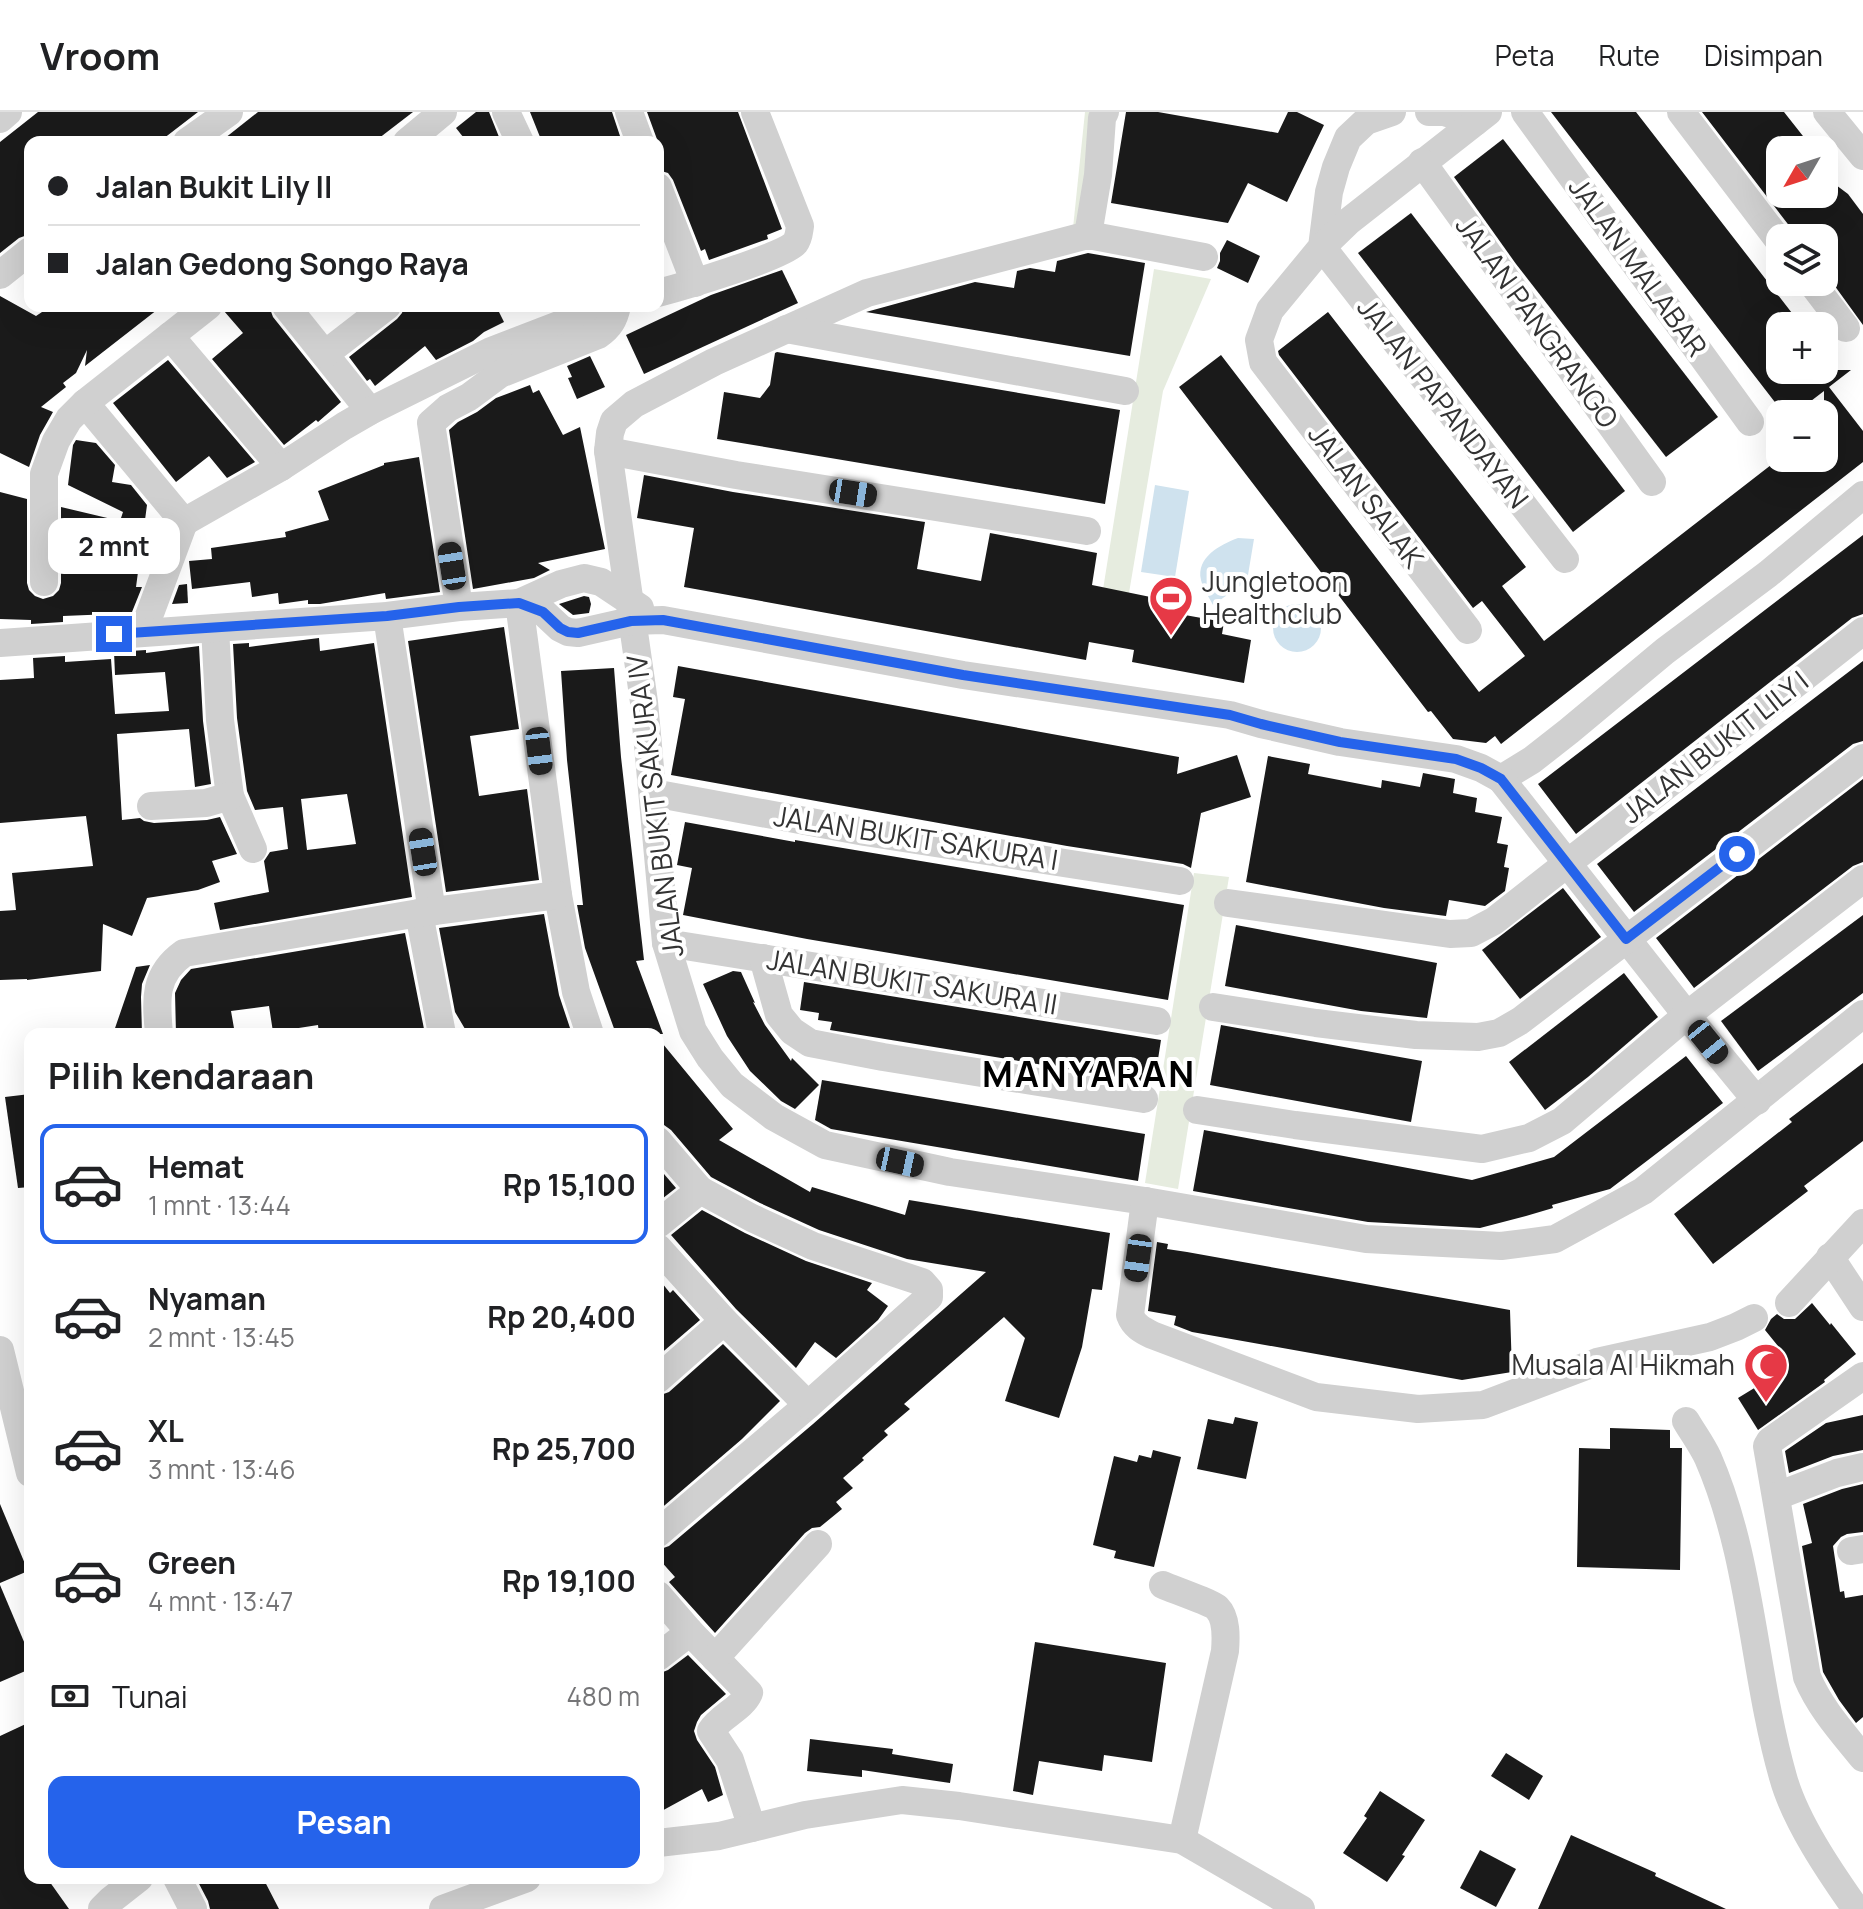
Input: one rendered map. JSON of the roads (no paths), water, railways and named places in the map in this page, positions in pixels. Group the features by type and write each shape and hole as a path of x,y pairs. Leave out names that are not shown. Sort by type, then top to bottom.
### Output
{"street":[{"path":"0,119 8,112"},
{"path":"195,136 229,112"},
{"path":"414,136 443,112"},
{"path":"506,112 517,136"},
{"path":"629,112 638,136"},
{"path":"664,291 788,249 799,236 800,226 755,112"},
{"path":"1088,235 1105,112"},
{"path":"1322,247 1329,192 1348,138 1366,121 1392,112"},
{"path":"1429,112 1481,117"},
{"name":"JALAN MALABAR","path":"1525,112 1750,422"},
{"path":"1681,112 1766,224"},
{"path":"1827,112 1863,156"},
{"path":"1322,247 1349,221 1481,117"},
{"name":"JALAN PANGRANGO","path":"1422,162 1652,482"},
{"path":"664,203 695,283"},
{"path":"1087,531 736,475 608,451 610,433 614,421 634,404 714,362 867,293 1088,235 1204,257"},
{"name":"JALAN SALAK","path":"1322,247 1270,310 1259,340 1263,362 1468,630"},
{"name":"JALAN PAPANDAYAN","path":"1322,247 1565,559"},
{"path":"0,275 24,256"},
{"path":"1822,296 1846,328"},
{"path":"44,582 44,474 56,441 69,419 85,403 200,312"},
{"path":"291,312 370,411"},
{"path":"325,354 379,312"},
{"path":"143,632 184,522 281,467 370,411 491,351 592,312"},
{"path":"459,607 431,423 500,374 605,331 614,320 608,312"},
{"path":"786,329 1125,391"},
{"path":"170,336 281,467"},
{"path":"85,403 184,522"},
{"name":"JALAN BUKIT SAKURA IV","path":"608,451 644,702 666,943 693,1031 732,1085 774,1117 825,1145 950,1172 1366,1239 1501,1246 1555,1239 1643,1191 1863,1014"},
{"path":"1501,779 1569,731 1863,495"},
{"path":"0,643 387,616 519,603 561,584 584,578 601,582 631,612 663,620 963,675 1230,715 1340,742 1456,759 1501,779 1757,1101"},
{"path":"519,603 543,612 560,628 578,633 631,612"},
{"path":"519,603 558,895 576,992 588,1028"},
{"path":"387,616 441,1028"},
{"path":"215,628 220,720 230,796 253,849"},
{"name":"JALAN BUKIT LILY I","path":"1228,903 1450,934 1471,933 1494,921 1863,631"},
{"path":"1213,1007 1416,1035 1478,1037 1499,1033 1520,1021 1863,758"},
{"name":"JALAN BUKIT SAKURA I","path":"653,793 865,832 1180,881"},
{"path":"151,806 206,803 230,796"},
{"path":"1197,1110 1482,1149 1529,1138 1562,1121 1687,1015 1863,879"},
{"path":"158,1028 156,1002 160,980 171,961 184,953 426,912 558,895"},
{"name":"JALAN BUKIT SAKURA II","path":"666,943 1157,1021"},
{"path":"763,958 779,1015 792,1031 810,1043 1144,1099"},
{"path":"664,1148 700,1190 752,1218 813,1246 922,1282 929,1290 929,1297 664,1528"},
{"path":"664,1219 700,1190"},
{"path":"1145,1201 1130,1315 1138,1328 1316,1397 1418,1409 1483,1405 1597,1362 1710,1337 1754,1318"},
{"path":"1789,1303 1863,1223"},
{"path":"664,1255 724,1321 808,1405"},
{"path":"1830,1257 1863,1307"},
{"path":"664,1374 724,1321"},
{"path":"0,1350 24,1448"},
{"path":"1863,1376 1768,1444 1807,1677 1828,1715 1863,1758"},
{"path":"1686,1421 1707,1456 1730,1520 1743,1570 1783,1779 1801,1820 1856,1909"},
{"path":"1777,1496 1837,1473 1863,1467"},
{"path":"715,1658 818,1544"},
{"path":"1163,1585 1217,1607 1224,1620 1226,1637 1182,1840"},
{"path":"664,1602 750,1695 711,1728 735,1770 752,1828"},
{"path":"664,1652 690,1632"},
{"path":"664,1842 719,1836 805,1815 902,1800 1182,1840 1301,1909"},
{"path":"102,1909 131,1884"},
{"path":"180,1884 193,1909"},
{"path":"443,1909 511,1884"}],"water":[{"path":"1155,485 1189,491 1175,577 1141,572"},
{"path":"1238,538 1254,539 1247,581 1213,605 1201,580 1202,565 1217,548"},
{"path":"1297,604 1314,611 1321,628 1314,645 1297,652 1280,645 1273,628 1280,611"}],"place":[{"name":"Jungletoon Healthclub","path":"1171,637"},
{"name":"Musala Al Hikmah","path":"1766,1404"}],"district":[{"name":"MANYARAN","path":"1089,1074"}]}
